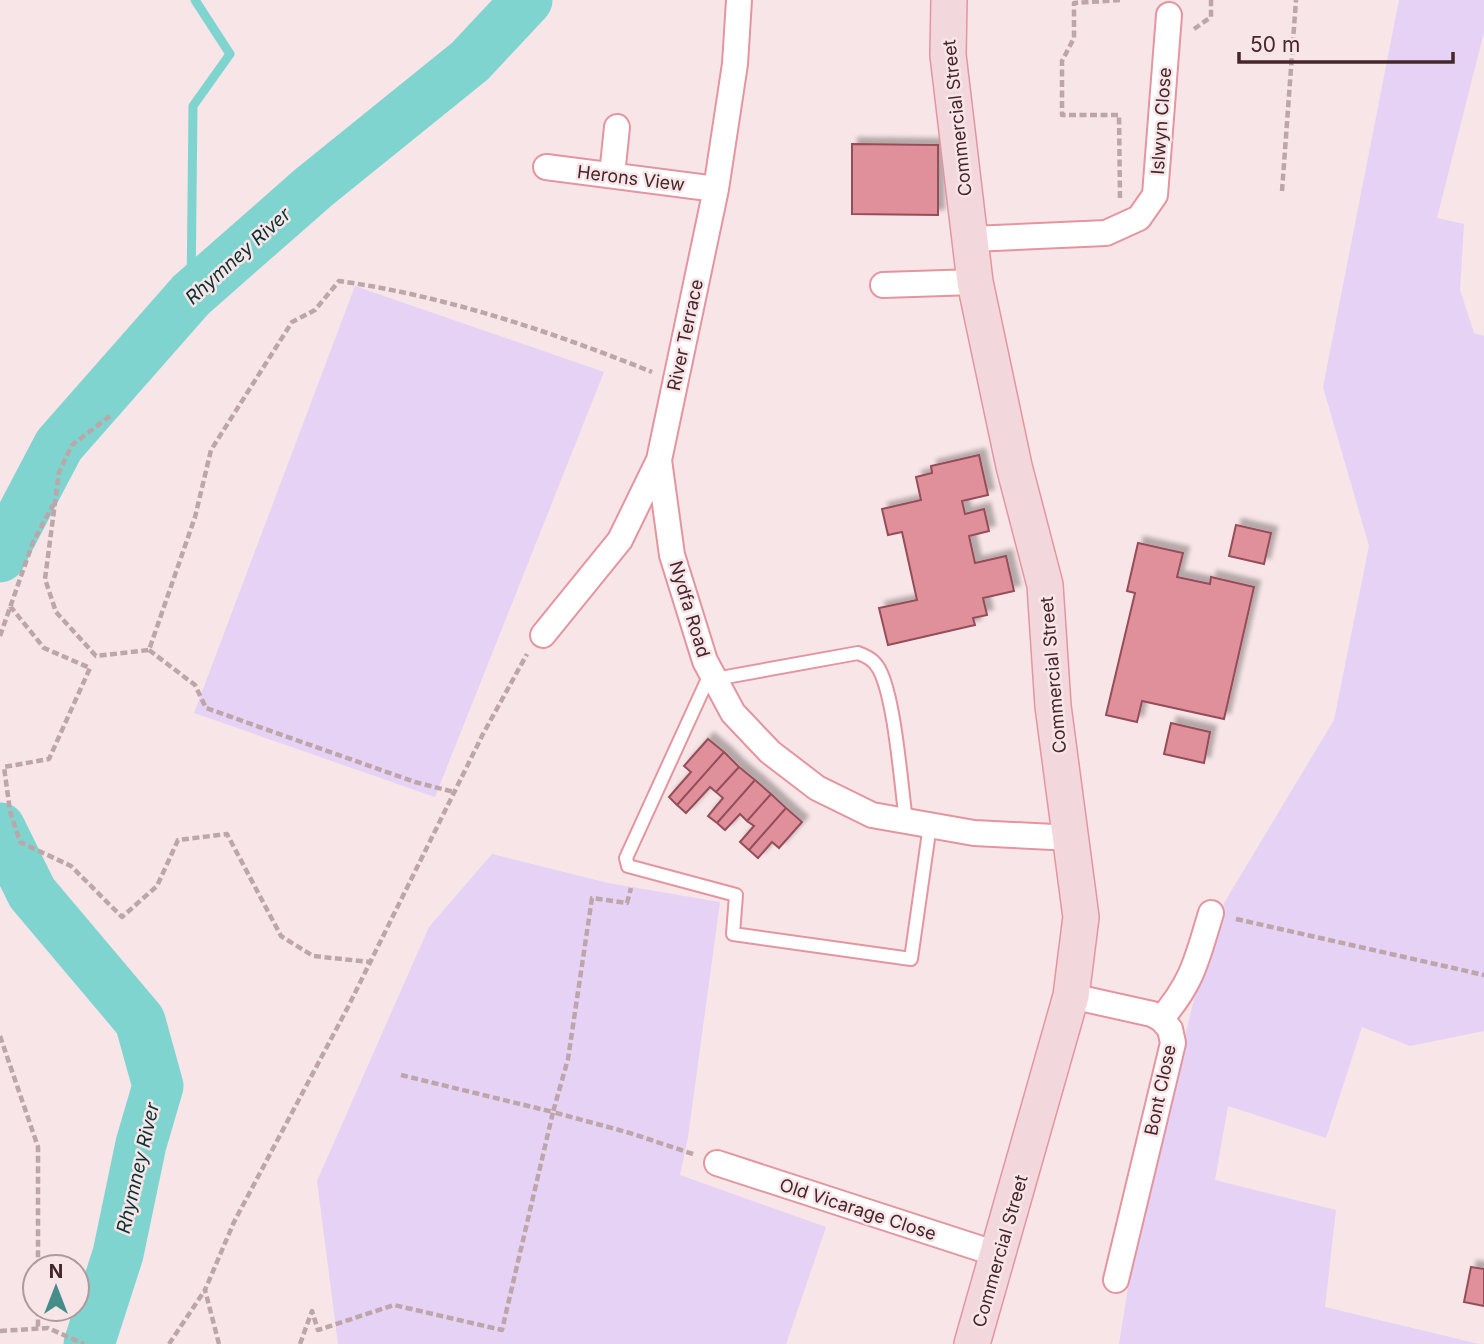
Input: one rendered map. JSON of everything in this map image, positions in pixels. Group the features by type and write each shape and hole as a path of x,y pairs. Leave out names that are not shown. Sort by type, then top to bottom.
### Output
{"main road":[{"name":"Commercial Street","path":"949,0 948,55 975,282 1014,466 1045,585 1053,706 1082,917 1071,996 1000,1255 972,1344"}],"street":[{"name":"River Terrace","path":"543,635 620,540 659,460 716,188 735,64 739,0"},
{"name":"Islwyn Close","path":"971,239 1106,233 1139,218 1155,195 1169,15"},
{"path":"612,175 617,127"},
{"name":"Herons View","path":"546,167 716,188"},
{"path":"883,285 975,282"},
{"name":"Nydfa Road","path":"659,460 672,555 713,676 733,713 770,752 817,788 873,815 974,833 1073,838"},
{"name":"Bont Close","path":"1116,1280 1173,1043 1170,1029 1161,1019 1181,997 1192,977 1211,913"},
{"path":"1071,996 1152,1014 1161,1019"},
{"name":"Old Vicarage Close","path":"717,1163 1000,1255"}],"lane":[{"path":"858,653 871,658 880,671 918,823 911,959 733,934 736,895 628,866 626,858 713,676 858,653"}],"path":[{"path":"1120,226 1119,114 1062,114 1062,61 1074,38 1074,2 1122,0"},
{"path":"1282,191 1296,0"},
{"path":"149,650 195,516 211,450 292,322 315,310 339,281 389,288 514,323 600,351 676,381"},
{"path":"96,656 57,612 45,579 59,472 72,445 110,416"},
{"path":"0,636 33,542 56,501"},
{"path":"10,606 44,648 90,668"},
{"path":"169,1344 205,1290 234,1222 370,962 454,792 530,649 543,635"},
{"path":"96,656 149,650 195,685 206,708 415,782 454,792"},
{"path":"96,656 48,759 4,767 10,811 20,842 71,866 122,917 157,886 178,840 227,835 281,936 313,957 370,962"},
{"path":"300,1344 312,1311 318,1329 394,1305 502,1331 568,1059 592,898 627,903 636,868"},
{"path":"1211,913 1484,975"},
{"path":"0,1036 38,1147 38,1253"},
{"path":"401,1075 631,1133 717,1163"},
{"path":"205,1290 219,1344"},
{"path":"38,1323 38,1329"},
{"path":"0,1331 48,1328 84,1344"}],"shaded area":[{"path":"1399,0 1484,0 1484,32 1437,218 1464,224 1460,290 1474,333 1484,336 1484,1031 1410,1046 1362,1027 1326,1138 1228,1106 1215,1180 1336,1210 1325,1307 1479,1344 1119,1344 1135,1244 1194,999 1224,903 1334,720 1369,546 1323,387"},
{"path":"355,286 604,372 435,797 194,713"},
{"path":"492,854 608,883 720,902 688,1137 680,1175 826,1227 786,1344 338,1344 317,1181 429,927"}],"building":[{"path":"852,144 938,145 938,215 852,214"},
{"path":"979,455 988,495 962,501 965,514 984,509 989,531 969,536 975,563 1006,556 1014,591 983,598 987,615 973,618 975,625 888,645 879,608 917,600 902,532 888,535 882,509 921,500 916,477 932,473 931,466"},
{"path":"1236,525 1271,533 1264,564 1229,556"},
{"path":"1138,543 1183,553 1177,577 1210,584 1211,577 1254,587 1224,719 1142,701 1137,722 1106,715 1135,593 1127,591"},
{"path":"1171,723 1210,732 1204,763 1164,754"},
{"path":"708,739 724,752 677,805 669,797 691,772 684,766"},
{"path":"724,752 739,767 716,792 710,787 686,813 677,805"},
{"path":"739,767 755,780 717,823 708,816 723,798 716,792"},
{"path":"755,780 771,794 747,821 740,814 725,830 717,823"},
{"path":"771,794 786,808 749,850 740,842 754,826 747,821"},
{"path":"786,808 802,822 779,848 772,842 758,858 749,850"},
{"path":"1471,1267 1484,1269 1484,1306 1464,1302"}],"waterway":[{"path":"191,295 193,106 230,54 195,0"},
{"name":"Rhymney River","path":"0,557 59,445 191,295 314,187 470,61 527,0"},
{"name":"Rhymney River","path":"0,828 32,893 140,1021 158,1086 141,1144 118,1254 89,1344"}]}
